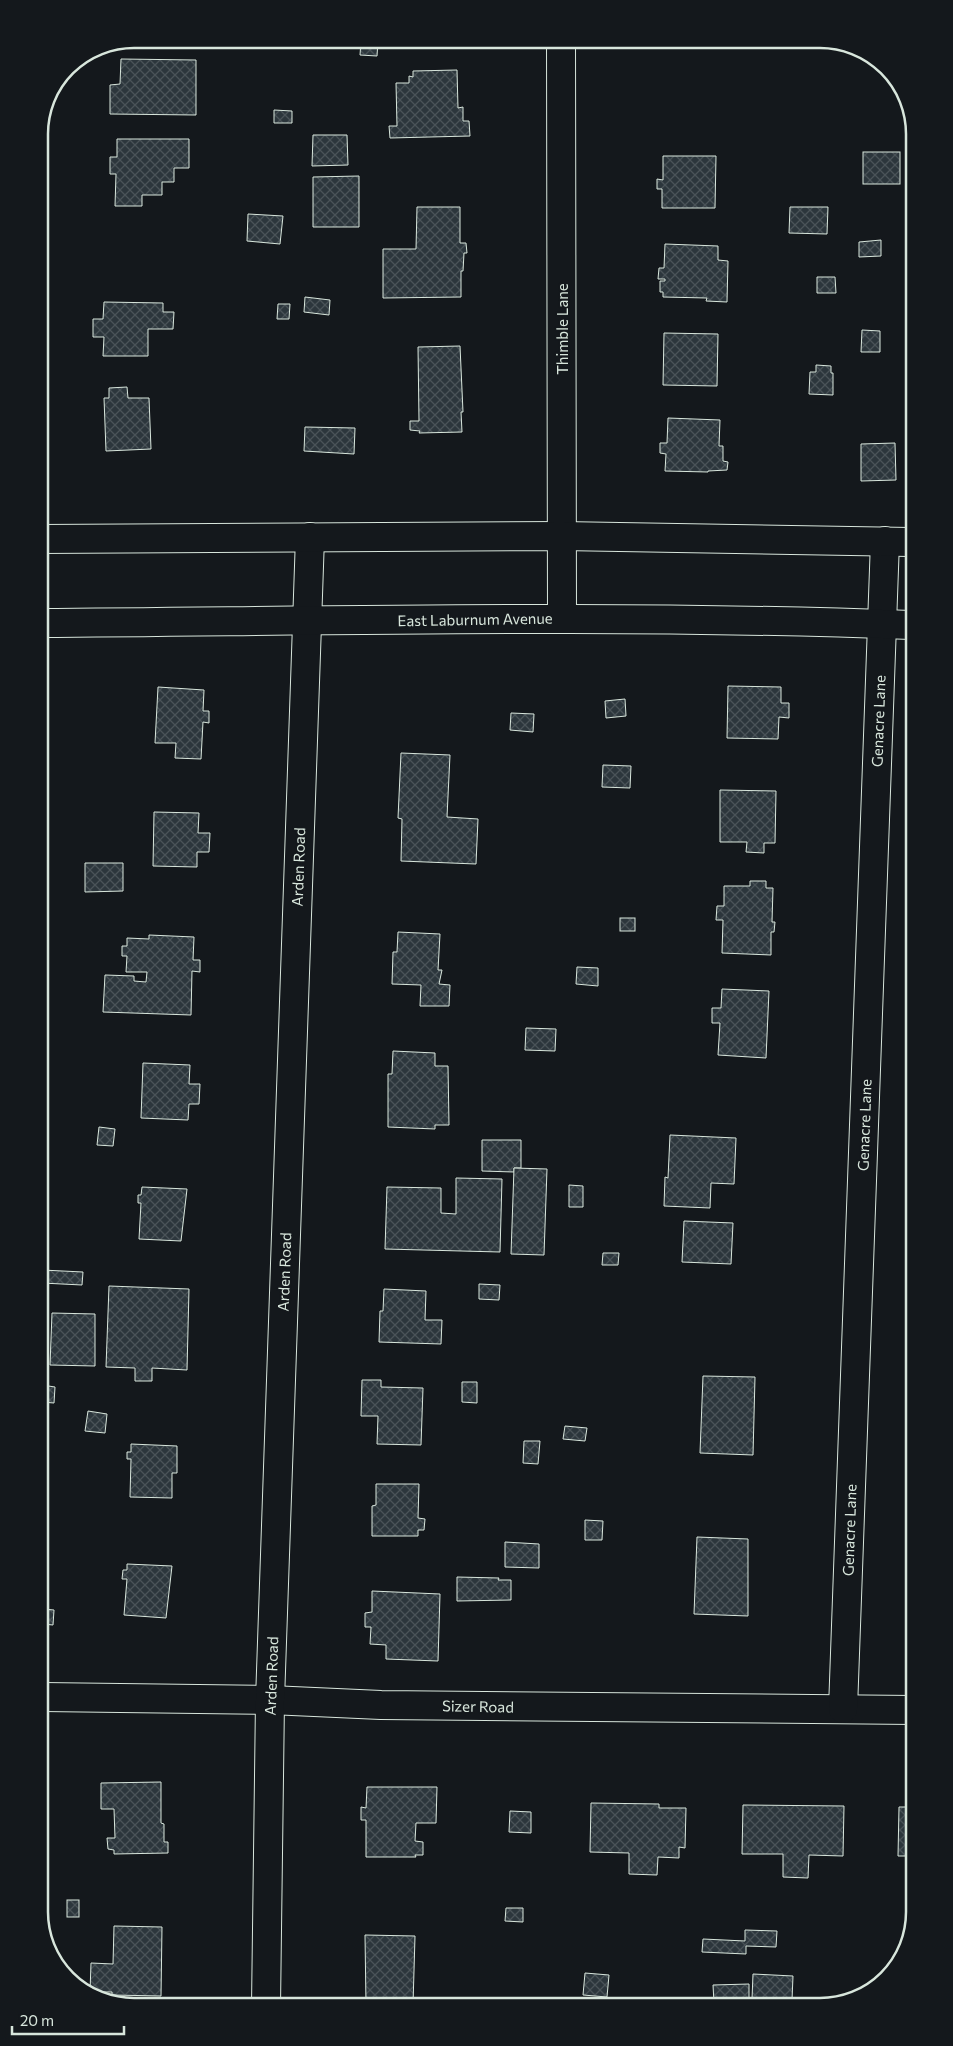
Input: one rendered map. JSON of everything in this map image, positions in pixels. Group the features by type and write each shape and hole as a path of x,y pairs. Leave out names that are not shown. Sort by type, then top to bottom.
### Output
{"street":[{"name":"Thimble Lane","path":"561,48 562,618"},
{"path":"48,539 562,536 898,542"},
{"name":"Arden Road","path":"266,1998 270,1700 310,537"},
{"name":"Genacre Lane","path":"843,1709 882,624 898,542"},
{"name":"East Laburnum Avenue","path":"48,623 562,618 774,620 906,625"},
{"name":"Sizer Road","path":"48,1697 270,1700 381,1705 906,1710"}],"building":[{"path":"360,48 378,48 377,56 360,55"},
{"path":"121,59 196,60 196,115 110,114 110,85 120,84"},
{"path":"457,70 458,108 463,107 463,121 469,121 470,136 390,138 389,126 397,126 396,83 409,83 409,76 413,77 413,71"},
{"path":"274,110 292,111 292,123 274,123"},
{"path":"313,135 347,135 348,165 312,166"},
{"path":"117,139 189,139 189,168 174,168 174,182 162,182 162,195 142,195 142,206 115,206 116,174 110,174 110,157 117,157"},
{"path":"863,152 900,152 900,184 863,184"},
{"path":"663,156 716,156 715,208 662,208 662,189 657,189 657,179 663,180"},
{"path":"359,176 359,227 313,227 313,177"},
{"path":"417,207 460,207 460,243 466,243 467,253 464,253 463,271 461,271 461,297 383,298 383,249 416,249"},
{"path":"790,207 828,207 827,234 789,233"},
{"path":"248,214 283,216 280,244 247,241"},
{"path":"881,240 881,256 859,257 859,242"},
{"path":"665,244 718,246 718,260 728,261 727,302 706,301 707,298 663,297 663,292 660,292 660,281 665,281 665,279 658,279 659,268 664,268"},
{"path":"817,277 835,277 836,293 817,293"},
{"path":"305,297 330,300 329,315 304,312"},
{"path":"104,302 163,303 163,312 174,312 173,329 148,329 148,356 103,356 104,337 93,337 93,319 103,319"},
{"path":"278,304 290,304 289,319 277,319"},
{"path":"862,330 880,331 880,352 861,352"},
{"path":"664,333 718,334 717,386 663,385"},
{"path":"460,346 462,432 419,433 420,431 410,430 410,421 419,421 418,347"},
{"path":"816,365 831,366 831,373 833,373 833,395 809,394 810,372 816,372"},
{"path":"127,387 128,398 149,398 151,449 106,451 104,398 109,398 109,388"},
{"path":"668,418 720,420 719,446 723,446 723,461 728,462 727,470 708,472 665,471 666,454 660,453 660,443 667,443"},
{"path":"305,427 355,428 354,454 304,451"},
{"path":"895,443 896,480 861,481 861,444"},
{"path":"728,686 781,687 781,703 789,703 789,718 779,717 778,739 727,738"},
{"path":"158,687 204,690 203,711 209,711 209,723 203,722 201,759 175,758 176,743 155,743"},
{"path":"625,699 626,716 606,718 605,701"},
{"path":"511,713 534,714 533,732 510,730"},
{"path":"401,753 450,755 447,817 478,819 476,864 401,861 402,819 398,818"},
{"path":"603,765 631,766 630,788 602,787"},
{"path":"720,790 776,791 775,843 764,843 764,853 746,852 747,842 720,842"},
{"path":"154,812 199,813 198,833 210,833 209,852 197,852 197,867 153,866"},
{"path":"85,863 123,863 123,891 85,892"},
{"path":"750,881 766,881 766,888 773,888 772,922 775,922 774,932 771,932 771,955 722,953 723,920 716,920 717,906 724,906 724,886 750,886"},
{"path":"620,918 635,918 635,931 620,931"},
{"path":"398,932 440,934 438,970 442,970 439,984 450,985 449,1006 420,1006 421,985 392,984 393,952 397,952"},
{"path":"149,935 194,937 193,960 200,960 200,972 192,971 191,1015 103,1012 105,975 134,976 134,981 146,982 147,972 126,972 127,956 122,956 122,946 127,946 127,938 149,939"},
{"path":"577,967 598,968 598,986 576,984"},
{"path":"722,989 769,991 766,1058 718,1055 720,1023 712,1023 712,1008 721,1008"},
{"path":"526,1028 556,1029 555,1051 525,1050"},
{"path":"393,1051 435,1053 435,1066 448,1066 449,1125 435,1125 435,1129 388,1127 388,1074 392,1074"},
{"path":"143,1063 190,1065 189,1084 200,1084 199,1104 189,1104 188,1120 141,1118"},
{"path":"99,1127 115,1129 113,1146 97,1145"},
{"path":"670,1135 736,1138 734,1184 711,1183 710,1208 664,1206 665,1177 668,1178"},
{"path":"482,1140 521,1140 521,1168 514,1168 514,1172 482,1171"},
{"path":"514,1168 547,1169 544,1255 511,1254"},
{"path":"456,1178 502,1179 500,1252 385,1249 387,1187 441,1188 441,1213 456,1214"},
{"path":"569,1185 583,1186 583,1207 569,1207"},
{"path":"142,1187 187,1189 181,1241 139,1239 141,1203 138,1203 138,1195 141,1195"},
{"path":"684,1221 733,1223 731,1264 682,1262"},
{"path":"603,1253 619,1253 618,1265 602,1265"},
{"path":"48,1270 83,1272 82,1285 48,1283"},
{"path":"479,1284 500,1285 499,1300 479,1299"},
{"path":"109,1286 189,1289 187,1370 152,1368 152,1381 135,1381 135,1368 106,1367"},
{"path":"384,1289 426,1291 425,1320 442,1320 441,1344 379,1342 380,1311 383,1311"},
{"path":"52,1313 95,1314 95,1366 50,1365"},
{"path":"703,1376 755,1377 753,1455 700,1453"},
{"path":"362,1380 381,1380 381,1387 423,1388 421,1445 377,1444 378,1416 361,1416"},
{"path":"462,1382 477,1382 477,1403 462,1402"},
{"path":"48,1386 55,1387 54,1403 48,1402"},
{"path":"88,1411 107,1414 105,1433 85,1431"},
{"path":"565,1426 587,1428 585,1441 563,1439"},
{"path":"524,1441 540,1441 538,1464 523,1463"},
{"path":"131,1444 177,1446 177,1473 172,1473 172,1498 130,1497 131,1459 127,1459 127,1452 131,1452"},
{"path":"376,1484 419,1484 418,1518 425,1519 424,1530 418,1530 418,1536 372,1536 372,1506 376,1505"},
{"path":"585,1520 603,1521 602,1540 585,1540"},
{"path":"697,1537 748,1539 748,1616 694,1614"},
{"path":"505,1542 539,1544 539,1568 505,1567"},
{"path":"127,1564 172,1566 166,1618 124,1615 127,1579 122,1579 123,1570 127,1570"},
{"path":"457,1577 511,1580 511,1600 457,1601"},
{"path":"372,1591 440,1594 438,1661 386,1659 386,1645 370,1644 371,1627 365,1627 365,1613 372,1612"},
{"path":"48,1609 54,1610 53,1625 48,1624"},
{"path":"161,1782 161,1823 164,1824 164,1842 168,1842 168,1853 114,1854 114,1850 108,1849 107,1838 115,1838 114,1809 101,1809 101,1783"},
{"path":"367,1787 437,1787 436,1823 416,1823 415,1841 423,1842 423,1855 415,1855 416,1857 366,1857 366,1820 361,1820 361,1807 366,1808"},
{"path":"591,1803 659,1804 659,1808 686,1808 685,1848 679,1847 679,1858 658,1857 657,1875 629,1874 629,1853 590,1852"},
{"path":"743,1805 844,1806 843,1856 809,1855 808,1878 783,1877 783,1854 742,1854"},
{"path":"899,1807 906,1807 906,1856 898,1856"},
{"path":"510,1811 531,1812 531,1833 509,1832"},
{"path":"67,1900 79,1900 79,1917 67,1917"},
{"path":"506,1908 523,1908 523,1922 505,1921"},
{"path":"114,1926 162,1927 161,1996 112,1995 112,1992 100,1992 90,1987 91,1963 113,1964"},
{"path":"745,1930 777,1931 776,1947 746,1946 746,1954 702,1952 703,1939 745,1941"},
{"path":"365,1935 415,1936 413,1998 366,1998"},
{"path":"585,1973 609,1975 607,1997 583,1995"},
{"path":"753,1974 793,1976 792,1998 752,1998"},
{"path":"749,1984 749,1998 714,1998 713,1985"}]}
